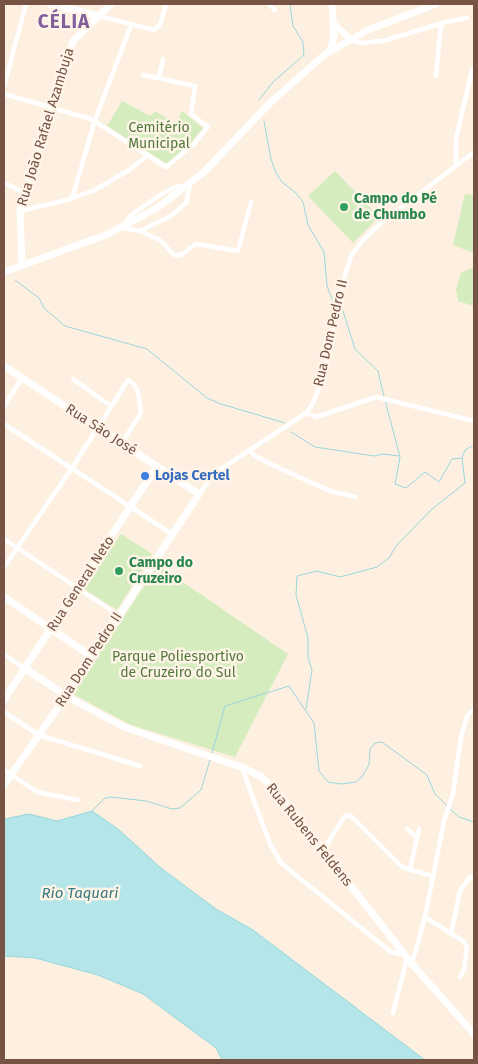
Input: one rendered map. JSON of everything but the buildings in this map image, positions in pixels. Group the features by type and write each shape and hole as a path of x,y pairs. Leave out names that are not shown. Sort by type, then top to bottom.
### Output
{"main road":[{"path":"50,4 99,16"},
{"name":"Rua João Rafael Azambuja","path":"22,265 20,212 54,108 73,42 111,4"},
{"path":"330,50 334,37 332,4"},
{"path":"4,272 123,228 157,208 190,184 292,82 330,50 400,16 436,4"},
{"path":"333,24 351,40"},
{"name":"Rua São José","path":"4,366 199,494"},
{"name":"Rua General Neto","path":"4,700 79,589 157,466"},
{"name":"Rua Dom Pedro II","path":"4,785 66,696 199,494"},
{"path":"4,597 91,656"},
{"name":"Rua Rubens Feldens","path":"26,669 66,696 124,727 242,767 262,777 278,793 406,957 474,1034"}],"street":[{"path":"4,86 26,4"},
{"path":"99,16 154,30 158,28 166,4"},
{"path":"268,4 275,10"},
{"path":"351,40 360,43 382,41 467,18"},
{"path":"436,76 441,24"},
{"path":"72,198 95,120 131,25"},
{"path":"159,78 163,59"},
{"path":"456,166 456,139 472,70"},
{"path":"4,94 95,120 166,167 194,144 208,127 190,114 195,86 143,75"},
{"name":"Rua Dom Pedro II","path":"199,494 215,473 306,414 322,378 342,285 351,256 363,240 381,223 474,152"},
{"path":"20,212 72,198 111,182 148,155"},
{"path":"4,183 26,193"},
{"path":"140,231 180,209 186,203 190,184"},
{"path":"123,228 140,231 160,240 174,255 181,255 196,244 238,251 251,202"},
{"path":"4,406 22,378"},
{"path":"73,379 111,406"},
{"path":"4,567 72,468 128,380 134,384 138,392 142,413 121,444"},
{"path":"306,414 316,417 376,397 474,421"},
{"path":"4,424 172,534"},
{"path":"249,450 255,456 330,491 355,497"},
{"path":"4,539 118,615"},
{"path":"4,654 26,669"},
{"path":"412,964 425,917 432,876 449,807 454,794 460,737 467,716 474,709"},
{"path":"4,712 39,735 140,766"},
{"path":"242,767 270,844 281,863 391,952 406,957 393,1013"},
{"path":"4,770 37,792 78,800"},
{"path":"323,851 344,817 350,815 402,867 432,876"},
{"path":"407,829 417,837"},
{"path":"410,870 419,829"},
{"path":"451,934 460,891 470,878 474,878"},
{"path":"425,917 466,946 464,970 460,977"}],"green space":[{"name":"Cemitério Municipal","path":"122,101 150,116 155,111 176,124 182,111 203,128 190,144 167,164 107,126"},
{"name":"Campo do Pé de Chumbo","path":"335,171 379,217 353,243 308,196"},
{"path":"465,194 474,195 474,253 453,245"},
{"path":"474,267 474,306 458,301 456,289 461,273"},
{"name":"Campo do Cruzeiro","path":"121,534 152,554 117,610 84,589"},
{"name":"Parque Poliesportivo de Cruzeiro do Sul","path":"158,565 288,654 235,757 131,725 73,694"}],"water":[{"name":"Rio Taquari","path":"92,811 118,829 161,868 216,909 253,930 425,1060 222,1060 216,1048 143,994 98,975 35,958 4,956 4,819 29,814 57,821"}],"waterway":[{"path":"259,100 273,82 304,55 303,42 293,26 290,4"},
{"path":"264,121 271,159 276,173 282,182 296,193 303,202 308,225 324,252 327,286 333,302"},
{"path":"15,280 39,298 44,308 65,326 147,349 207,398 285,423"},
{"path":"342,308 355,349 378,371 384,396"},
{"path":"306,709 312,670 308,657 308,638 296,595 297,576 317,571 340,577 377,567 389,558 396,546 431,510 465,483 462,458 452,459 439,482 425,472 406,488 395,484 400,457 385,400"},
{"path":"291,432 315,447 374,456 383,454 399,456"},
{"path":"462,458 465,450 474,445"},
{"path":"212,753 225,706 289,686 314,723 319,771 328,782 341,784 356,782 361,778 369,765 370,749 375,743 382,742 427,775 435,794 447,806"},
{"path":"91,812 105,798 111,797 146,801 172,809 180,808 201,790 210,760"},
{"path":"450,809 459,817 474,822"}],"place":[{"name":"Campo do Pé de Chumbo","path":"344,207"},
{"name":"Lojas Certel","path":"145,476"},
{"name":"Campo do Cruzeiro","path":"119,571"}],"district":[{"name":"CÉLIA","path":"64,23"}]}
